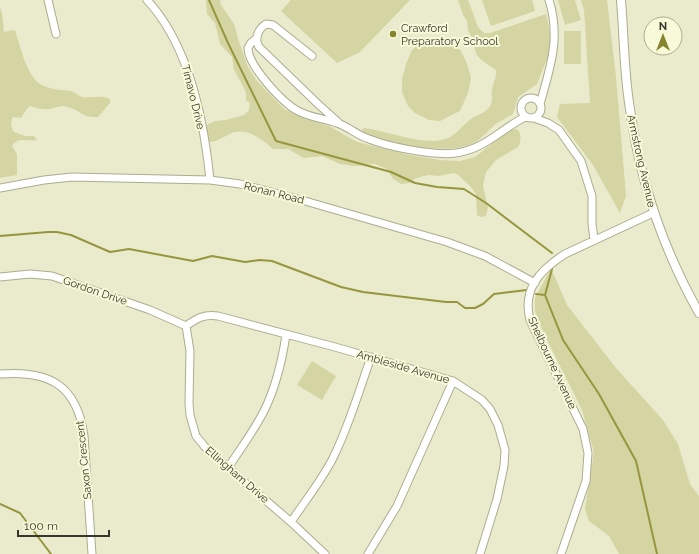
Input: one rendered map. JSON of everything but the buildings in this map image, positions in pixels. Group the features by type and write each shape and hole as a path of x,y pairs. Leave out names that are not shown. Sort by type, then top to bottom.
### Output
{"street":[{"path":"48,0 56,34"},
{"name":"Timavo Drive","path":"147,0 171,32 184,62 193,88 199,115 210,180"},
{"path":"534,118 538,115 552,63 555,40 553,13 549,0"},
{"name":"Armstrong Avenue","path":"621,0 630,113 642,173 653,213 681,280 699,313"},
{"path":"312,56 285,33 269,24 263,26 257,38 248,48 248,52 259,74 288,104 303,113 342,125 369,139 399,147 444,154 471,150 501,133 523,114"},
{"path":"257,38 259,47 319,106 342,125"},
{"path":"523,114 522,103 526,100 532,99 545,87"},
{"path":"532,99 536,100 548,123"},
{"path":"523,114 529,118 534,118 548,123 559,130 581,161 592,196 592,228 594,240"},
{"name":"Ronan Road","path":"0,188 44,180 72,177 210,180 240,184 277,193 446,242 485,256 535,283"},
{"name":"Shelbourne Avenue","path":"561,554 586,481 588,453 583,429 530,320 527,310 528,297 543,270 555,260 653,213"},
{"name":"Gordon Drive","path":"0,277 30,274 52,276 138,306 186,326"},
{"name":"Ambleside Avenue","path":"186,326 197,318 211,315 371,357 454,382 482,400 490,409 498,425 505,450 504,466 497,500 480,554"},
{"name":"Ellingham Drive","path":"186,326 190,351 189,403 193,429 199,441 325,554"},
{"path":"228,468 269,400 281,364 286,335"},
{"path":"291,522 337,450 371,357"},
{"name":"Saxon Crescent","path":"0,374 29,373 47,379 62,388 74,403 81,419 84,436 92,554"},
{"path":"368,554 397,506 454,382"}],"green space":[{"path":"206,0 220,0 221,5 234,24 248,67 257,81 284,109 305,119 329,126 357,142 409,155 440,160 460,161 475,157 510,130 517,129 520,133 520,142 518,147 496,160 486,172 483,186 488,208 486,216 481,217 477,215 476,194 470,186 454,173 438,176 429,175 414,179 410,183 401,184 393,179 387,169 375,164 355,166 340,164 322,156 304,158 288,149 273,149 264,141 247,133 236,132 209,142 206,134 207,125 215,121 226,120 244,115 249,110 250,103 246,100 246,93 234,70 232,57 220,44 215,23 207,14"},
{"path":"291,0 410,0 360,52 337,63 281,11"},
{"path":"458,0 468,0 478,27 484,33 490,33 546,14 551,36 550,51 537,84 518,97 513,114 497,123 474,143 462,147 434,149 403,145 363,132 362,130 364,128 420,140 442,140 453,135 471,119 488,109 492,99 496,70 480,59 475,52 475,42 468,31 467,20 464,17"},
{"path":"482,0 532,0 535,11 491,26"},
{"path":"558,0 575,0 581,20 565,25"},
{"path":"581,0 607,0 616,77 626,196 620,213 593,165 557,117 560,104 590,103 584,10"},
{"path":"0,8 4,32 15,30 25,61 33,77 38,82 44,86 58,90 71,91 82,97 107,98 110,99 110,103 98,117 85,115 65,106 59,106 52,109 40,109 30,106 21,118 13,117 11,126 14,132 25,136 34,136 37,140 20,140 14,143 12,146 17,154 17,175 0,178"},
{"path":"564,31 581,31 581,64 564,64"},
{"path":"436,37 448,40 461,51 471,78 468,93 460,111 440,121 429,120 415,113 408,106 402,92 402,79 412,50 423,40"},
{"path":"551,268 567,305 616,368 663,420 678,444 690,484 699,496 699,554 619,554 609,536 589,521 585,509 594,452 582,410 545,336 535,311 535,298"},
{"path":"312,361 336,376 322,400 297,385"}],"waterway":[{"path":"209,0 228,43 276,141 391,172 415,183 437,187 464,189 486,203 552,253"},
{"path":"0,236 57,232 71,235 110,252 129,249 193,261 212,256 245,262 260,260 272,261 341,287 363,292 457,302 465,308 475,308 483,304 494,294 527,290"},
{"path":"552,269 545,295 563,340 599,394 636,461 657,554"},
{"path":"536,294 545,295"},
{"path":"0,504 20,513 51,554"}],"place":[{"name":"Crawford Preparatory School","path":"393,34"}]}
